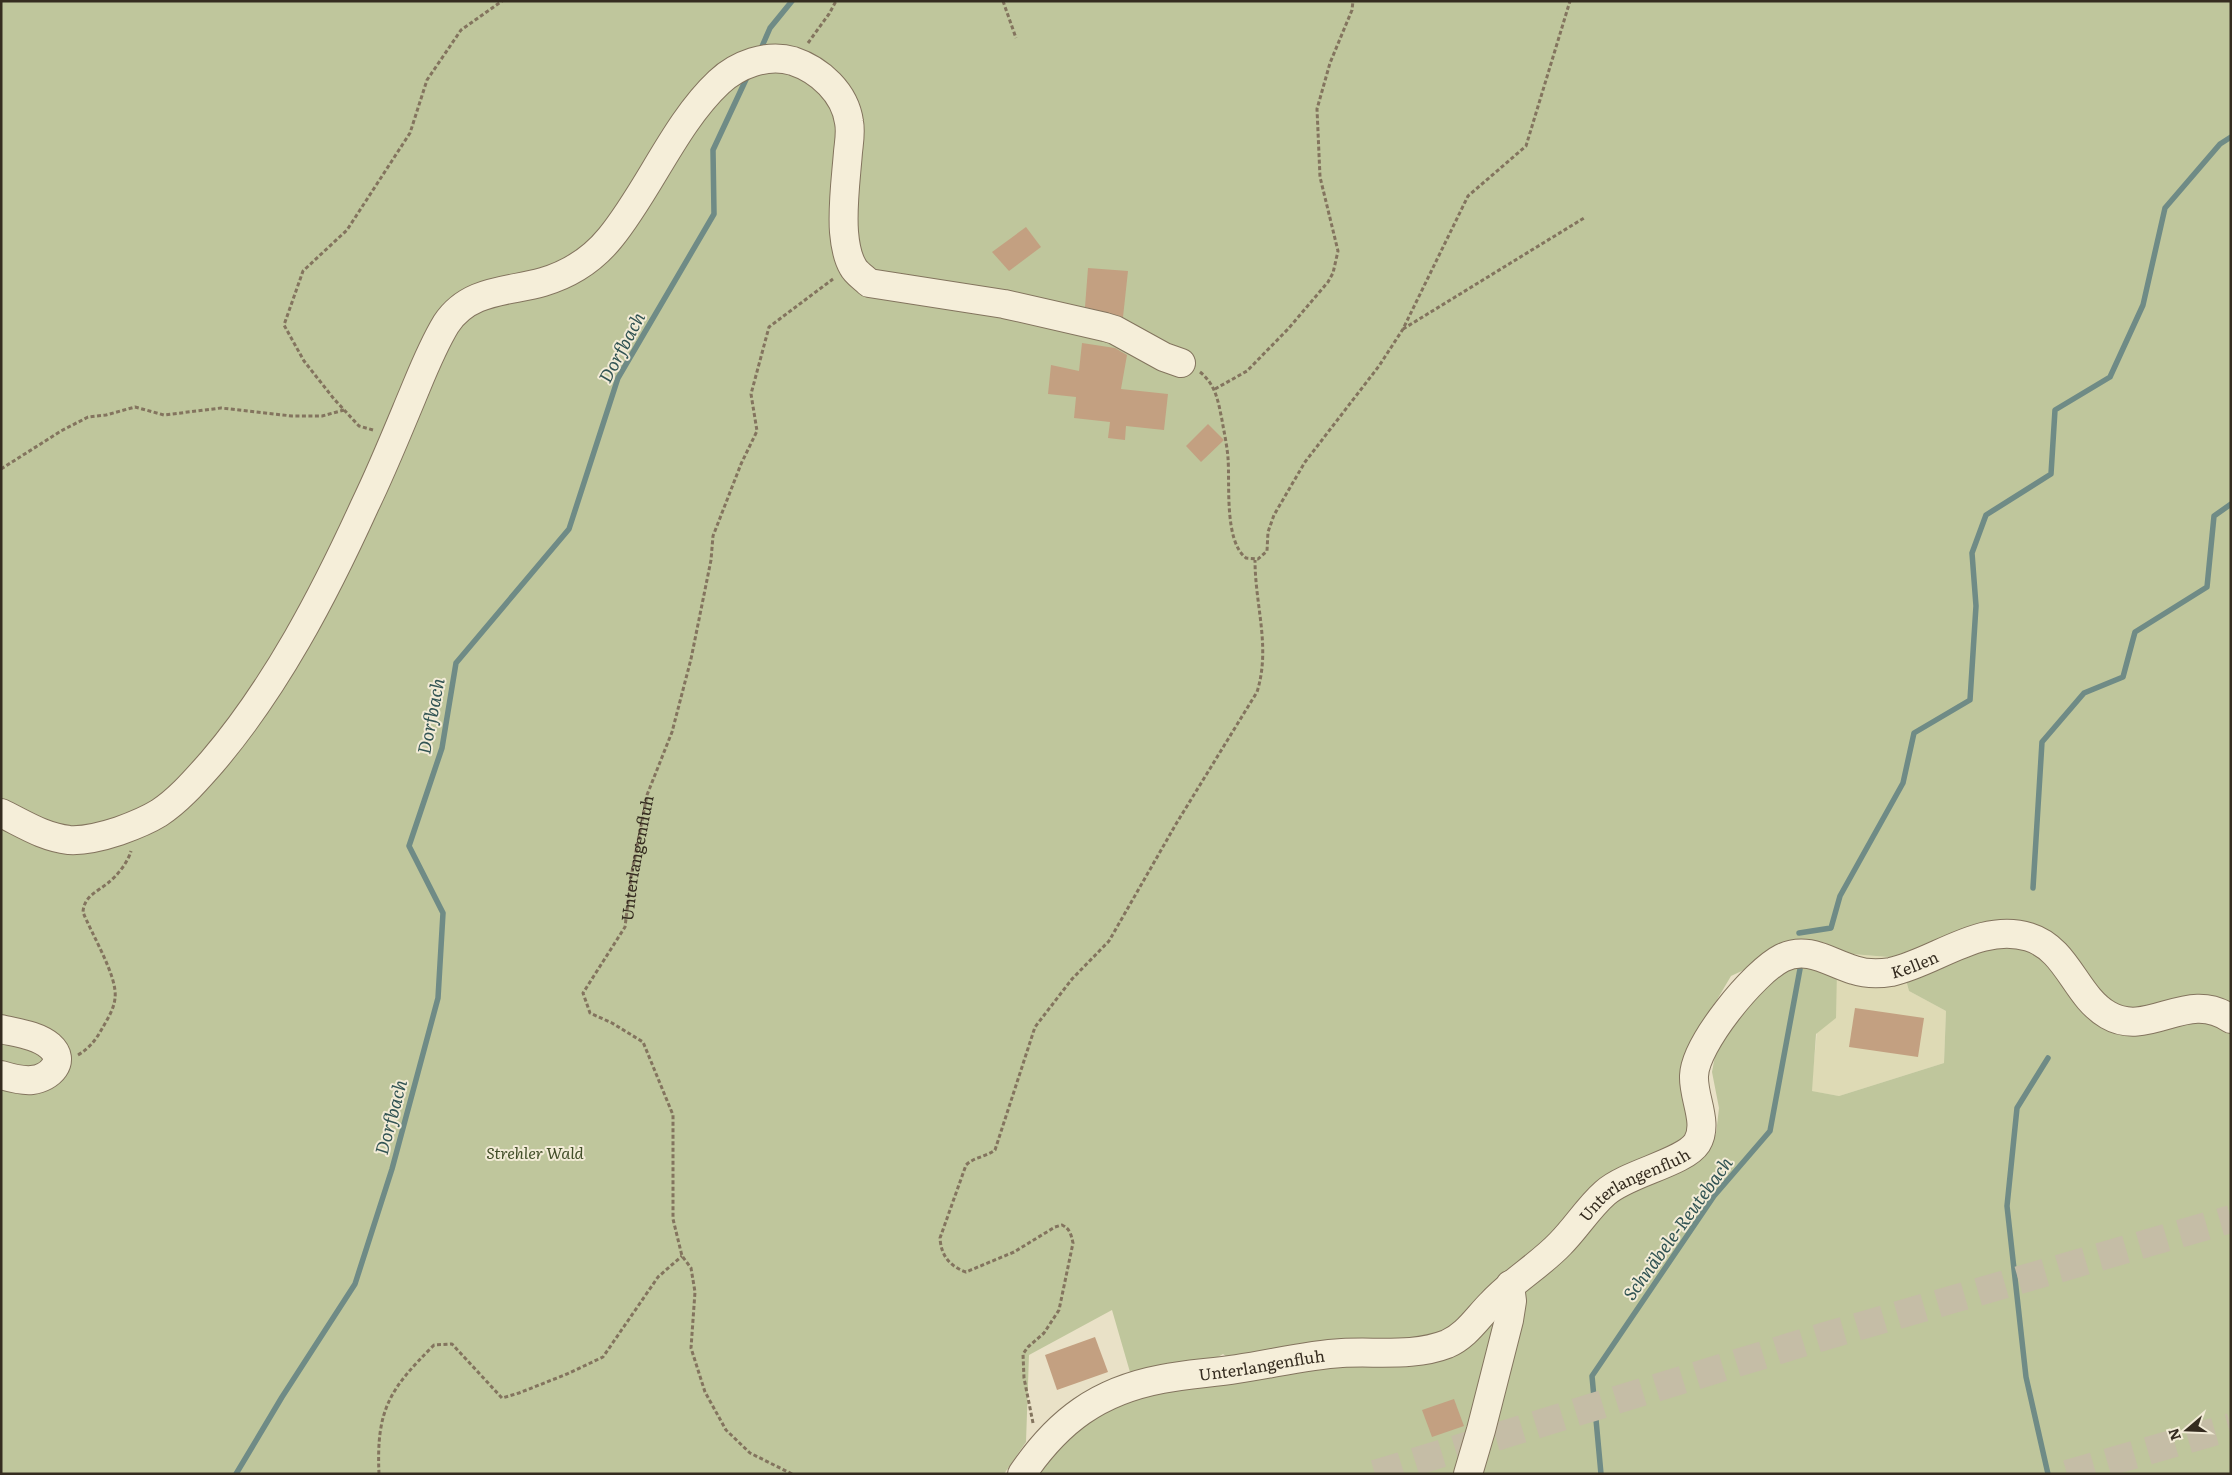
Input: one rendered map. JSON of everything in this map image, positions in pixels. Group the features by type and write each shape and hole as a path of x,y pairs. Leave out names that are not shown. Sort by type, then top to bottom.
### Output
{"street":[{"path":"1,813 40,834 71,840 103,836 139,824 161,812 192,785 228,743 263,696 323,590 364,507 431,354 448,322 460,308 482,295 561,276 589,259 607,242 621,224 690,116 704,99 719,82 756,61 780,58 794,61 826,80 838,92 846,108 850,124 843,219 846,248 853,268 868,283 1004,304 1110,328 1149,350 1181,363"},
{"name":"Kellen","path":"1695,1147 1701,1132 1701,1122 1693,1079 1700,1052 1711,1034 1740,996 1766,969 1780,958 1792,954 1818,955 1855,970 1871,974 1890,972 1980,939 1996,935 2013,934 2029,937 2043,943 2057,954 2095,1004 2106,1014 2118,1020 2133,1022 2148,1020 2193,1008 2220,1011 2231,1019"},
{"path":"1,1030 42,1041 55,1052 58,1059 56,1066 50,1073 32,1080 20,1080 1,1074"},
{"name":"Unterlangenfluh","path":"1022,1474 1038,1450 1067,1420 1084,1408 1116,1392 1162,1379 1236,1370 1323,1355 1404,1352 1448,1343 1470,1328 1510,1285 1561,1243 1596,1202 1617,1184 1681,1156 1695,1147"},
{"path":"1468,1474 1509,1320 1512,1301 1510,1285"}],"path":[{"path":"395,437 359,426 304,361 284,325 303,271 347,230 381,179 410,133 428,80 461,30 502,1"},
{"path":"794,61 830,14 836,1"},
{"path":"1003,1 1016,38"},
{"path":"1215,389 1247,371 1288,329 1328,282 1333,272 1338,251 1320,177 1317,109 1330,63 1352,10 1353,1"},
{"path":"1181,363 1200,372 1215,389 1228,455 1233,536 1242,556 1255,560 1264,555 1268,532 1274,515 1305,462 1403,330 1468,196 1526,146 1570,1"},
{"path":"1403,330 1584,218"},
{"name":"Unterlangenfluh","path":"792,1474 750,1453 726,1430 705,1392 691,1348 695,1292 691,1268 682,1256 673,1219 673,1115 643,1042 612,1023 590,1013 583,993 625,927 631,877 647,795 672,732 691,659 711,560 713,536 741,464 757,431 751,394 769,327 837,276 853,268"},
{"path":"1,469 61,430 88,416 106,415 135,407 164,415 221,408 292,416 322,416 344,410"},
{"path":"1038,1450 1024,1378 1023,1354 1044,1333 1059,1310 1073,1243 1071,1234 1062,1225 1055,1227 1014,1252 966,1272 956,1269 947,1260 941,1250 940,1238 966,1165 971,1160 995,1150 1035,1026 1072,979 1109,941 1176,824 1257,692 1264,641 1258,612 1255,560"},
{"path":"58,1059 70,1059 86,1050 98,1037 112,1010 115,997 114,983 86,918 84,903 89,896 110,882 129,858 139,824"},
{"path":"379,1474 378,1447 386,1404 404,1374 434,1345 452,1344 502,1398 519,1393 603,1357 658,1277 682,1256"}],"shaded area":[{"path":"1826,943 1840,953 1900,958 1909,991 1946,1011 1944,1063 1839,1096 1811,1091"}],"green space":[{"name":"Strehler Wald","path":"1,1 2231,1 2231,1474 1032,1474 1065,1435 1099,1415 1145,1395 1192,1383 1333,1360 1413,1359 1455,1351 1490,1313 1497,1313 1493,1354 1478,1420 1489,1442 1525,1280 1598,1220 1599,1203 1706,1147 1716,1134 1719,1108 1712,1072 1724,1007 1742,987 1768,970 1787,962 1812,959 1837,969 1836,1018 1816,1034 1812,1091 1839,1096 1944,1063 1946,1011 1909,991 1900,958 1840,953 1826,943 1813,941 1782,952 1731,976 1705,1020 1704,1107 1697,1129 1586,1202 1562,1237 1493,1286 1465,1320 1442,1337 1233,1361 1223,1354 1199,1368 1132,1379 1112,1310 1029,1355 1026,1442 1004,1474 1,1474"}],"building":[{"path":"1026,227 1041,247 1009,271 992,252"},
{"path":"1088,268 1128,271 1123,317 1085,307"},
{"path":"1082,343 1115,348 1127,355 1121,389 1168,394 1164,430 1126,426 1125,440 1108,438 1110,422 1074,418 1076,397 1048,394 1051,365 1079,371"},
{"path":"1208,424 1224,440 1201,462 1186,446"},
{"path":"1855,1008 1924,1018 1918,1057 1849,1047"},
{"path":"1095,1337 1108,1372 1057,1390 1045,1355"},
{"path":"1454,1399 1464,1426 1432,1437 1422,1410"}],"waterway":[{"name":"Dorfbach","path":"760,51 770,28 792,1"},
{"name":"Dorfbach","path":"236,1474 282,1397 355,1284 392,1169 438,998 443,913 409,846 442,748 456,663 569,529 618,378 714,214 713,150 749,73"},
{"name":"Schnäbele-Reutebach","path":"1799,933 1831,928 1840,896 1903,783 1914,733 1970,700 1976,606 1972,553 1986,515 2051,474 2055,410 2110,377 2143,305 2165,208 2220,144 2231,137"},
{"path":"2033,888 2042,742 2084,693 2123,677 2135,632 2207,587 2214,516 2231,504"},
{"name":"Schnäbele-Reutebach","path":"1601,1474 1592,1376 1714,1196 1770,1131 1800,969"},
{"path":"2048,1058 2017,1108 2007,1206 2026,1377 2048,1474"}],"tunnel":[{"path":"1375,1474 1822,1337 2231,1219"},
{"path":"2067,1474 2231,1427"}]}
